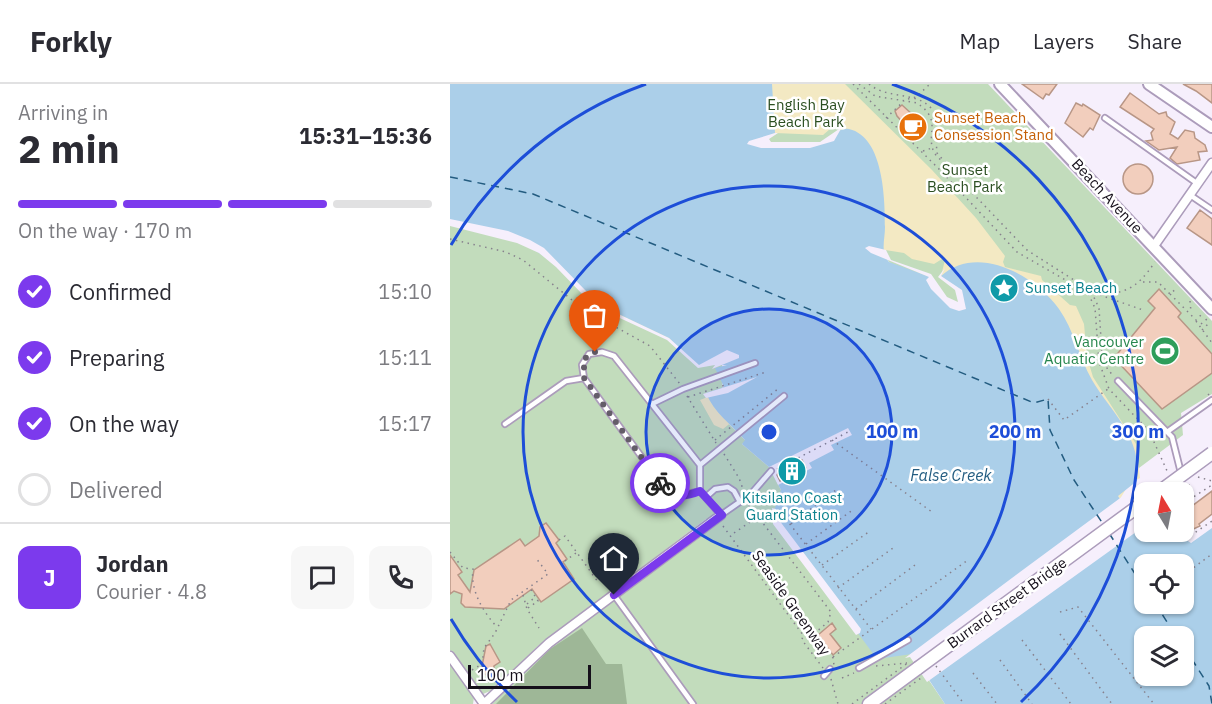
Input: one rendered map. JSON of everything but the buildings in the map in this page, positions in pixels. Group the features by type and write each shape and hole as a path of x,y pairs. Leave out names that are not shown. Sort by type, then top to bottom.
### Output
{"main road":[{"path":"1171,482 1212,453"},
{"name":"Burrard Street Bridge","path":"869,704 1134,509"}],"street":[{"name":"Beach Avenue","path":"1000,84 1154,246 1207,314"},
{"path":"1149,84 1212,127"},
{"path":"1154,246 1212,163"},
{"path":"450,656 484,704 534,656 720,517"}],"lane":[{"path":"1106,118 1198,184"},
{"path":"1190,195 1212,210"},
{"path":"700,491 680,496 665,489 584,378 584,359 595,352 608,353 652,404 700,465 700,491 720,517 745,498 771,471"},
{"path":"652,404 683,389 755,363"},
{"path":"505,424 566,381 584,378"},
{"path":"1118,381 1174,442 1181,474 1170,482"},
{"path":"700,465 784,396"},
{"path":"1167,432 1212,400"},
{"path":"706,497 715,489 728,487 734,491 740,502"},
{"path":"614,595 693,704"},
{"path":"859,668 909,640"}],"path":[{"path":"853,84 940,170 1017,252 1088,293 1143,310"},
{"path":"859,84 875,96 906,100 923,106 933,120 932,148 946,164 1027,250 1083,284 1095,294 1099,308 1102,354 1107,368 1118,381"},
{"path":"869,84 887,94 916,97 927,103 937,119 936,148 946,164"},
{"path":"885,118 906,100 916,97 930,84"},
{"path":"922,153 932,148 942,147"},
{"path":"940,170 951,160"},
{"path":"955,187 966,176"},
{"path":"975,206 981,201"},
{"path":"990,222 996,217"},
{"path":"1008,242 1014,237"},
{"path":"450,239 506,252 523,260 584,309 650,346 677,380"},
{"path":"1142,282 1156,261"},
{"path":"1095,294 1123,291 1142,282 1158,282 1191,313 1212,343"},
{"path":"1170,294 1177,288"},
{"path":"1190,301 1191,313"},
{"path":"1196,320 1207,314"},
{"path":"1199,325 1207,314"},
{"path":"1202,330 1210,322"},
{"path":"766,372 688,397 715,440 780,388"},
{"path":"1048,399 1064,420 1109,389"},
{"path":"771,471 848,432"},
{"path":"832,440 932,512"},
{"path":"726,457 739,478 745,498 757,517 831,612 828,622 815,633 833,658"},
{"path":"1196,476 1212,481"},
{"path":"1194,497 1212,485"},
{"path":"790,524 836,490"},
{"path":"806,544 854,509"},
{"name":"Seaside Greenway","path":"720,517 803,634 802,640 828,672 838,704"},
{"path":"735,533 757,517"},
{"path":"786,519 871,630"},
{"path":"1194,533 1212,521"},
{"path":"822,565 870,531"},
{"path":"559,540 565,536 598,582"},
{"path":"838,588 893,548"},
{"path":"450,552 464,568 473,569 471,579 476,596 489,619 498,627"},
{"path":"565,561 576,553"},
{"path":"1194,567 1212,554"},
{"path":"464,675 482,664 484,648 498,627 511,600 548,574 536,558"},
{"path":"828,672 833,658 968,560"},
{"path":"855,610 915,565"},
{"path":"527,609 538,601 529,588"},
{"path":"523,596 527,609 538,628"},
{"path":"526,605 533,599"},
{"path":"1060,612 1078,607 1154,704"},
{"path":"1060,634 1112,704"},
{"path":"1022,640 1071,704"},
{"path":"931,660 964,704"},
{"path":"1000,660 1032,704"},
{"path":"899,663 910,662"},
{"path":"974,674 997,704"}],"green space":[{"name":"Sunset Beach Park","path":"772,84 988,84 1212,321 1212,394 1181,413 1183,435 1139,468 960,293 959,305 889,262 821,145 770,145 766,137"},
{"path":"450,223 518,240 722,362 723,418 746,441 742,444 769,467 781,490 911,654 945,704 492,704 543,653 714,526 706,519 538,646 495,689 483,694 450,650"},
{"path":"582,628 606,664 622,664 627,704 496,704 550,649"},
{"path":"450,664 474,697 473,704 450,704"}],"sand":[{"name":"Sunset Beach","path":"726,84 845,84 932,170 976,218 1005,256 1003,262 1005,267 1041,276 1042,280 1070,305 1076,306 1084,324 1087,357 1093,377 1136,444 1140,478 1129,484 1120,499 962,290 941,276 945,260 942,259 934,264 912,259 904,253 879,249 821,146 842,127 837,123 823,135 775,133 765,136"},
{"path":"767,394 723,429 714,425 700,400 710,396"}],"water":[{"name":"False Creek","path":"450,84 772,84 775,133 766,137 766,142 817,145 845,129 861,134 876,156 880,171 884,201 884,250 889,262 930,277 945,299 959,305 960,293 941,276 955,267 971,262 1004,267 1036,285 1059,309 1092,380 1124,427 1135,452 1137,481 1118,496 1134,519 1134,542 1191,543 1212,528 1212,704 945,704 912,654 877,659 776,522 774,511 781,490 769,467 742,444 745,440 709,400 706,393 724,387 715,368 727,365 699,365 669,338 610,310 588,296 558,265 518,240 450,223"}],"pier":[{"path":"842,127 834,141 810,148 761,148 747,144 749,141 775,133 778,133 769,139 771,142 820,142"},
{"path":"450,219 508,231 544,248 587,292 610,310 669,338 699,365 727,350 739,355 739,358 712,369 715,365 698,368 667,340 609,313 586,298 539,253 517,243 450,226"},
{"path":"869,246 886,250 891,260 931,274 947,297 958,302 955,290 938,277 945,268 941,276 962,290 966,309 959,311 950,308 931,289 926,280 929,277 871,253 865,248"},
{"path":"757,377 728,393 706,398 703,394"},
{"path":"848,428 852,435 831,445 834,450 809,463 812,468 778,485 769,467"},
{"path":"1127,493 1122,497 1134,514 1134,533 927,682 910,657 905,658"},
{"path":"772,508 776,509 779,520 861,629 860,633 856,635 773,524"}],"ferry route":[{"path":"450,177 533,194 1034,403 1048,399 1050,430 1074,480 1103,524"},
{"path":"1109,533 1134,572"},
{"path":"1162,614 1170,626"},
{"path":"1194,663 1209,686 1212,704"}],"way so far":[{"path":"595,352 584,359 582,365 584,378 660,483"}],"place":[{"name":"Sunset Beach Consession Stand","path":"913,127"},
{"name":"Sunset Beach","path":"1004,288"},
{"name":"Vancouver Aquatic Centre","path":"1165,351"},
{"name":"Kitsilano Coast Guard Station","path":"792,471"}],"route":[{"path":"614,595 722,515 700,491 680,496 672,494 660,483"}],"park label":[{"name":"English Bay Beach Park","path":"806,114"}]}
